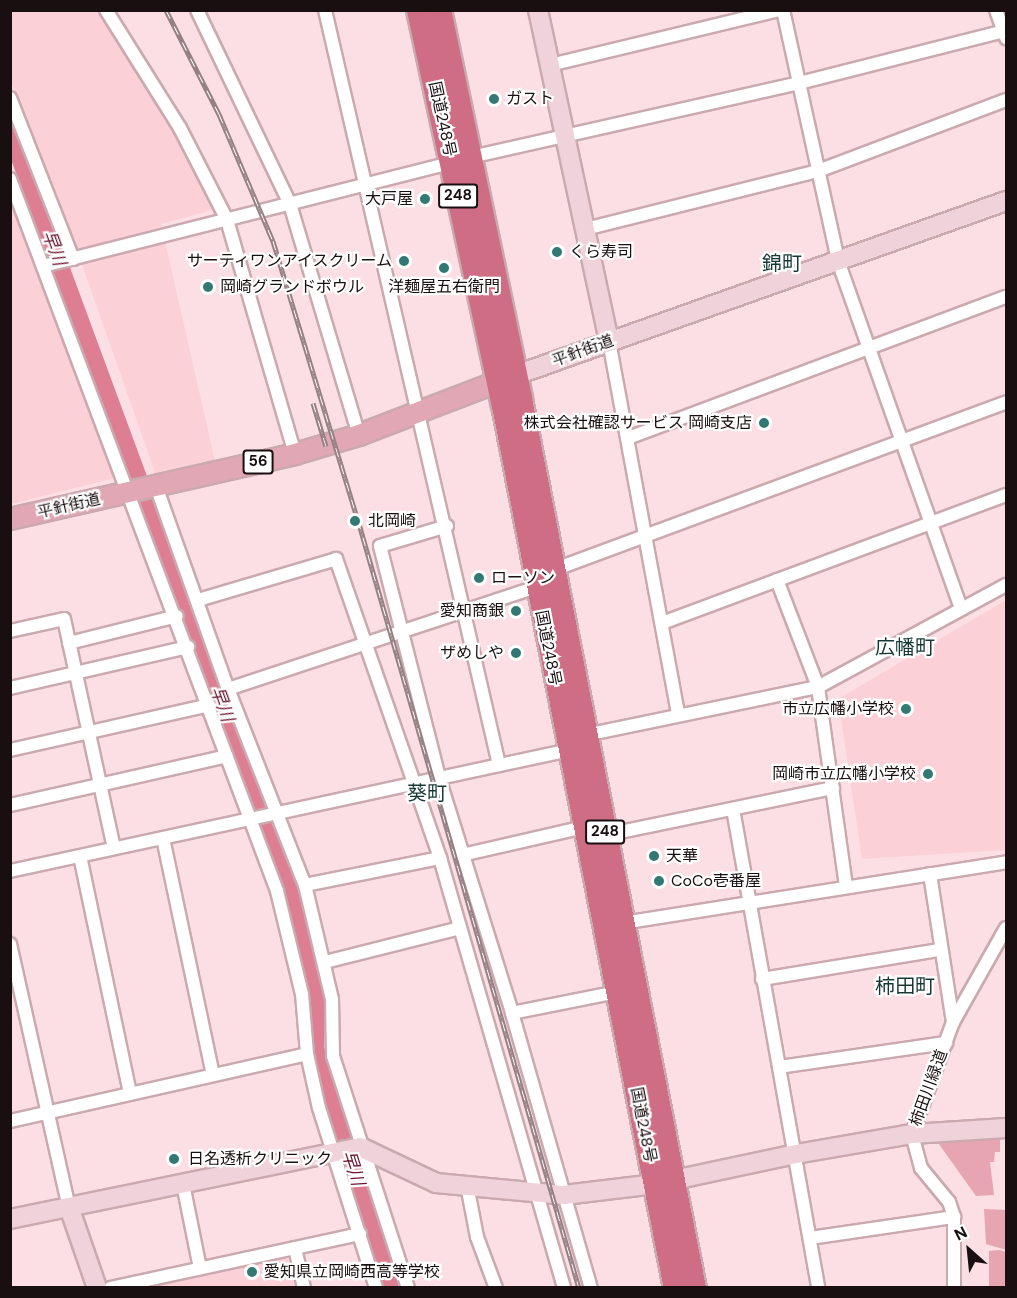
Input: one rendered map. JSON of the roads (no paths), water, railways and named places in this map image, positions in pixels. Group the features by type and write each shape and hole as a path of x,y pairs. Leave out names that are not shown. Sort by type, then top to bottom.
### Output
{"highway":[{"name":"国道248号","path":"418,10 461,160"},
{"name":"国道248号","path":"440,10 461,160 506,379 553,570 623,923 665,1181 675,1287"},
{"name":"国道248号","path":"506,379 536,587 617,992 665,1181 695,1287"}],"main road":[{"name":"平針街道","path":"156,486 295,454 359,435 506,379"},
{"name":"56","path":"128,493 156,486"},
{"name":"平針街道","path":"10,519 128,493"}],"street":[{"path":"106,10 201,165 227,220 295,454"},
{"path":"197,10 290,204 359,435"},
{"path":"326,10 363,185 447,526 499,765"},
{"path":"538,10 609,341 678,715"},
{"path":"550,65 781,10 838,261 961,609"},
{"path":"43,266 461,160 1005,35 996,10"},
{"path":"10,98 73,259"},
{"path":"585,229 818,171 1006,100"},
{"path":"10,179 128,493 177,616 277,891 303,994 306,1054 376,1287"},
{"name":"平針街道","path":"506,379 1006,201"},
{"path":"628,438 1006,297"},
{"path":"553,570 1006,402"},
{"path":"156,486 228,689 304,885 325,962 332,999 333,1056 360,1147 408,1287"},
{"path":"662,622 1006,495"},
{"path":"447,526 380,546 439,778 512,1013 591,1287"},
{"path":"198,600 336,559 416,783 440,858 564,1287"},
{"path":"777,580 818,687 846,887"},
{"path":"586,735 818,687 1006,585"},
{"path":"228,689 536,587"},
{"path":"69,643 177,616"},
{"path":"10,631 64,619 114,848"},
{"path":"10,688 188,647"},
{"path":"10,750 209,705"},
{"path":"10,871 568,750"},
{"path":"10,805 227,756"},
{"path":"606,835 833,788"},
{"path":"733,809 818,1287"},
{"path":"462,855 584,827"},
{"path":"163,838 213,1075"},
{"path":"80,856 130,1094"},
{"path":"304,885 440,858"},
{"path":"623,923 1006,862"},
{"path":"930,874 953,1022"},
{"path":"325,962 460,928"},
{"name":"柿田川緑道","path":"954,1287 954,1217 950,1202 921,1168 912,1134 953,1022 1006,928"},
{"path":"10,944 69,1207 97,1287"},
{"path":"762,979 940,950"},
{"path":"512,1013 617,992"},
{"path":"779,1066 946,1043"},
{"path":"10,1121 306,1054"},
{"path":"10,1219 360,1147 436,1183 564,1195 665,1181 796,1154 912,1134 1006,1128"},
{"path":"183,1184 200,1268"},
{"path":"467,1185 477,1237 496,1287"},
{"path":"810,1238 954,1217"},
{"path":"110,1287 360,1234"},
{"path":"295,1248 304,1287"}],"waterway":[{"name":"早川","path":"10,131 289,887 316,990 315,1048 390,1288"}],"railway":[{"path":"166,10 219,114 273,241 358,520 579,1288"},
{"path":"313,403 326,446"}],"place":[{"name":"ガスト","path":"494,99"},
{"name":"大戸屋","path":"425,199"},
{"name":"くら寿司","path":"557,252"},
{"name":"サーティワンアイスクリーム","path":"404,261"},
{"name":"洋麺屋五右衛門","path":"444,268"},
{"name":"岡崎グランドボウル","path":"208,287"},
{"name":"株式会社確認サービス 岡崎支店","path":"764,423"},
{"name":"北岡崎","path":"355,521"},
{"name":"ローソン","path":"479,578"},
{"name":"愛知商銀","path":"516,611"},
{"name":"ザめしや","path":"516,653"},
{"name":"市立広幡小学校","path":"906,709"},
{"name":"岡崎市立広幡小学校","path":"928,774"},
{"name":"天華","path":"654,856"},
{"name":"CoCo壱番屋","path":"659,881"},
{"name":"日名透析クリニック","path":"174,1159"},
{"name":"愛知県立岡崎西高等学校","path":"252,1272"}],"district":[{"name":"錦町","path":"782,263"},
{"name":"広幡町","path":"905,647"},
{"name":"葵町","path":"427,793"},
{"name":"柿田町","path":"905,986"}]}
